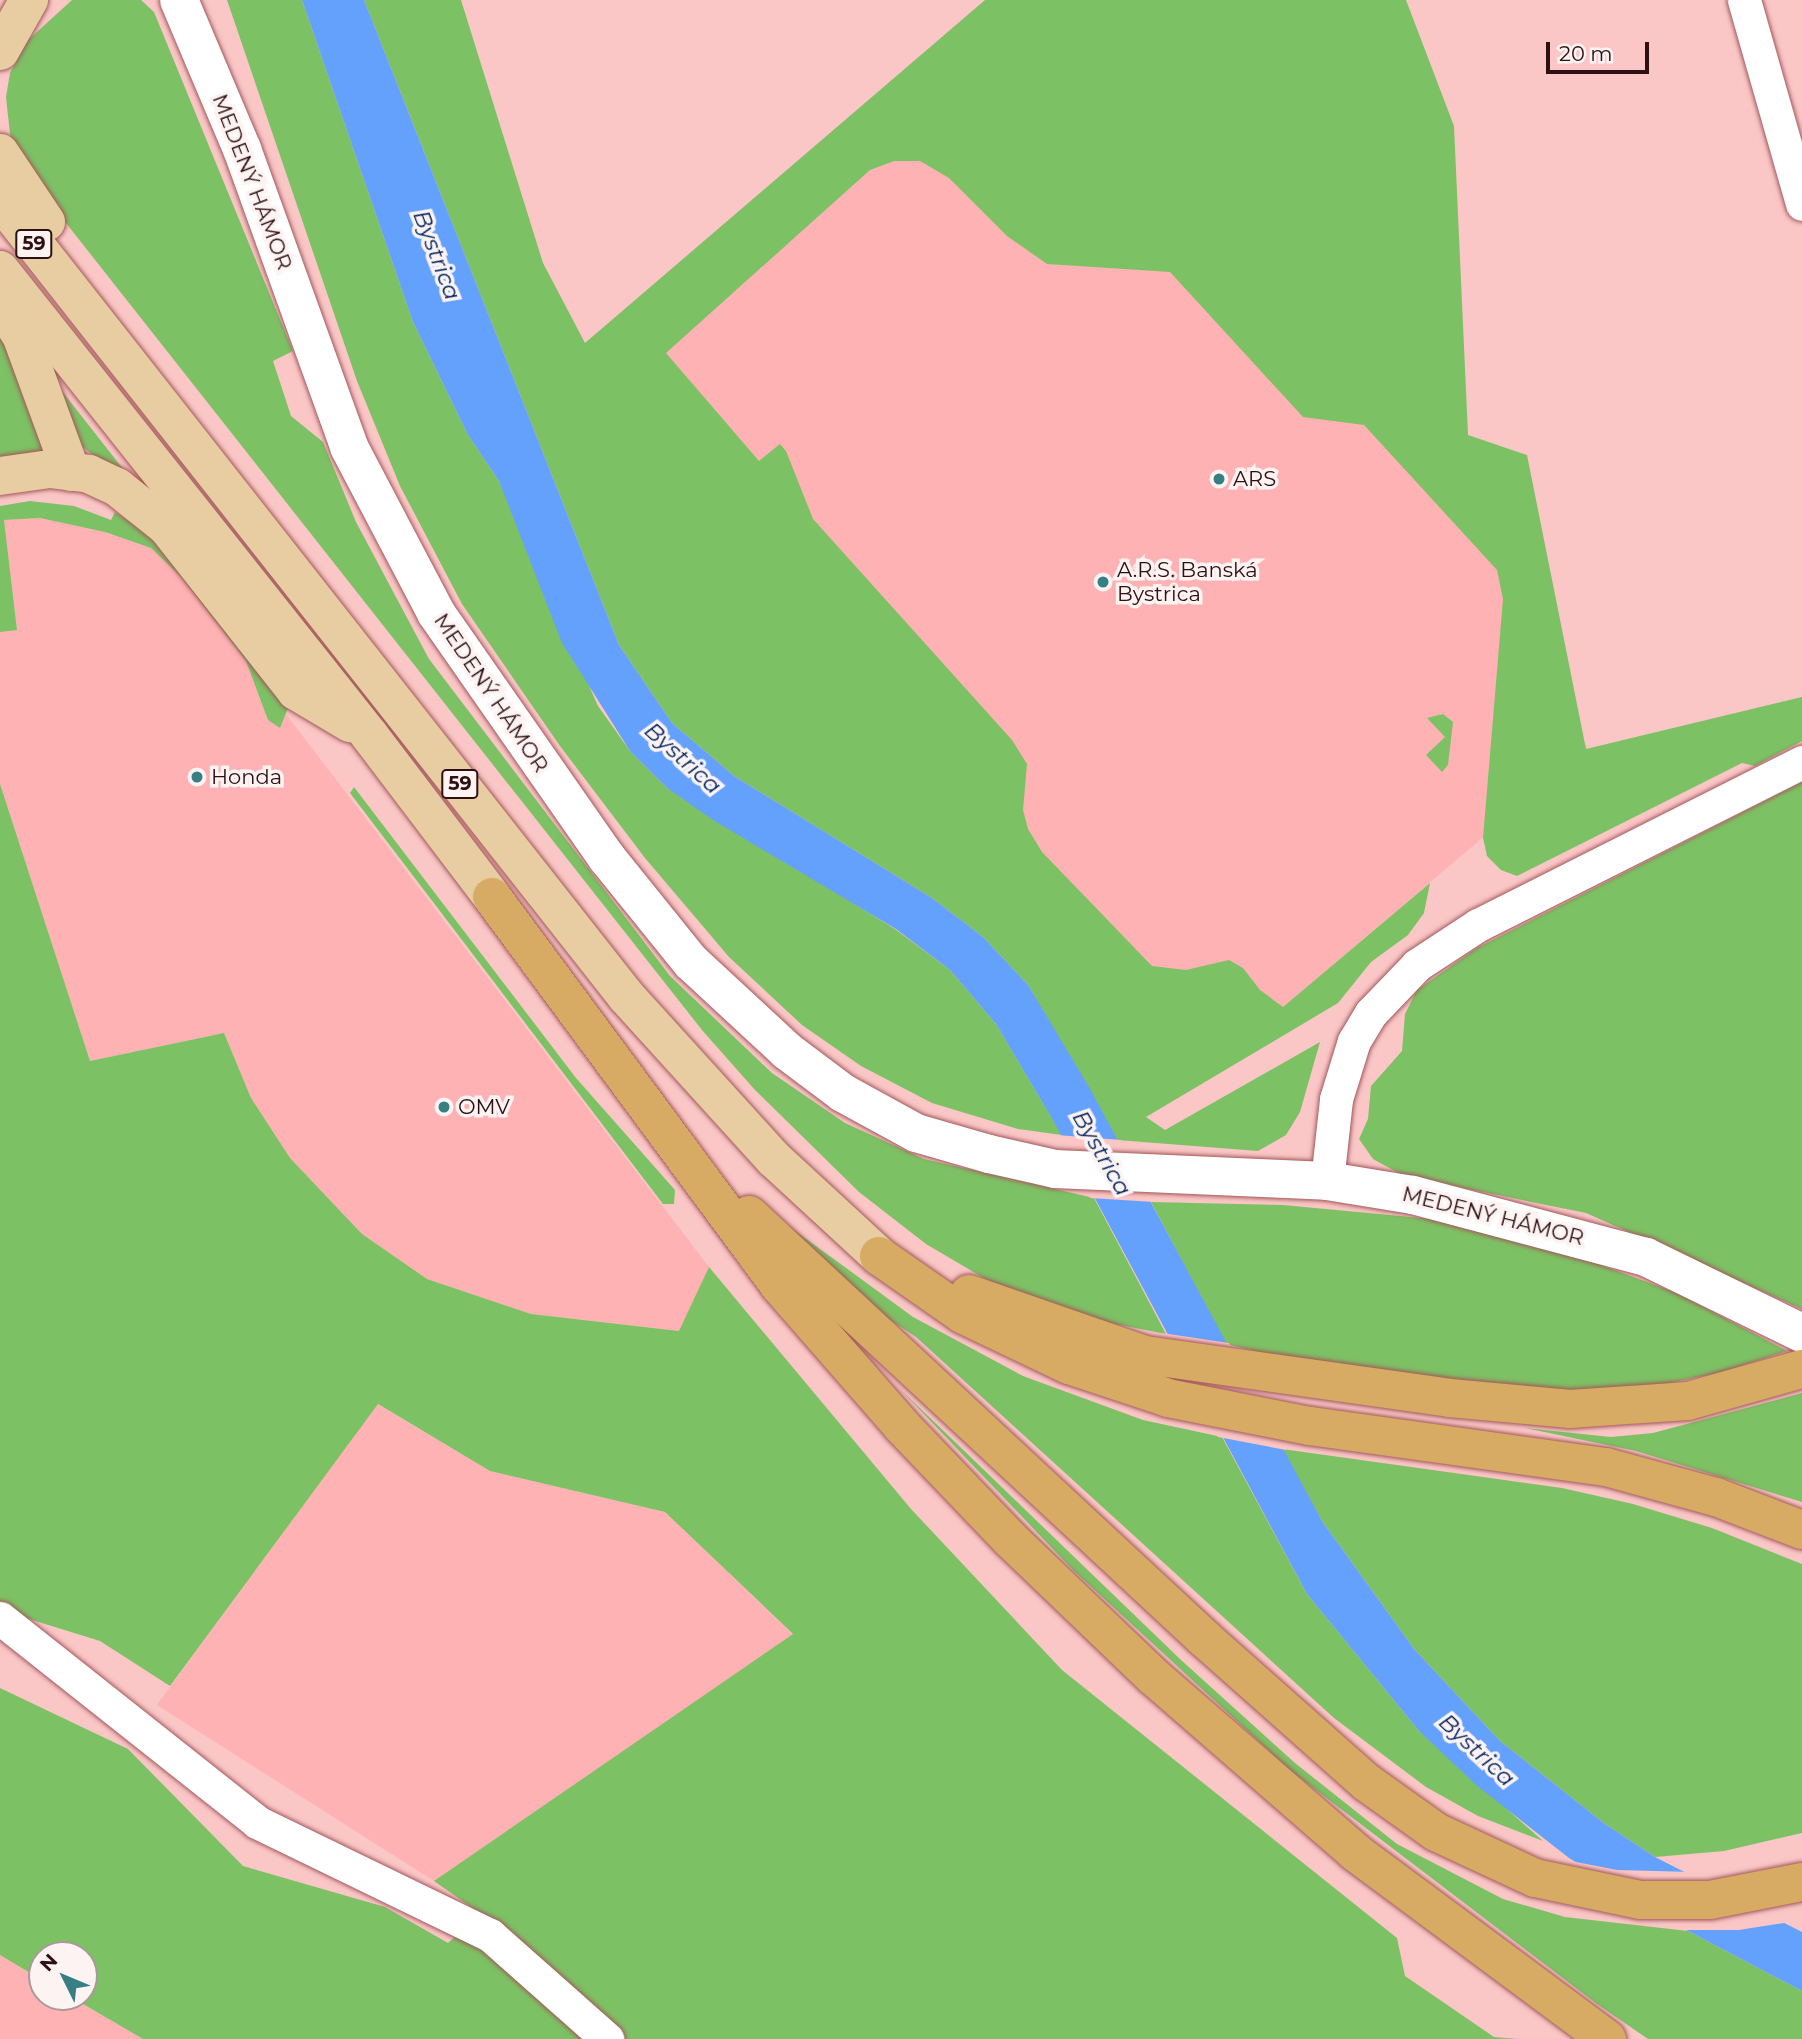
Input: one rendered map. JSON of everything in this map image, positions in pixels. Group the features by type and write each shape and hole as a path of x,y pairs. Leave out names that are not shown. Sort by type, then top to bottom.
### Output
{"highway":[{"path":"492,897 678,1150 815,1326 901,1425 1085,1614 1355,1852 1607,2039"},
{"path":"678,1150 983,1435 1366,1782 1436,1832 1535,1878 1640,1900 1710,1900 1802,1882"},
{"path":"878,1256 917,1279 962,1314 1069,1365 1168,1398 1310,1426 1606,1467 1716,1497 1802,1530"},
{"path":"917,1279 991,1300 1145,1355 1280,1375 1570,1409 1633,1407 1729,1393 1802,1369"}],"main road":[{"path":"0,5 9,0"},
{"path":"0,51 29,0"},
{"path":"0,153 43,215 69,287"},
{"name":"59","path":"0,200 626,996 774,1159 878,1256"},
{"name":"59","path":"0,270 370,736 492,897"},
{"path":"0,303 21,335 71,472"},
{"path":"0,476 50,470 89,474 117,487 167,527 296,691 370,736"}],"street":[{"name":"MEDENÝ HÁMOR","path":"179,0 242,149 349,447 436,613 607,858 691,962 735,1006 843,1093 916,1133 1055,1168 1164,1176 1327,1181 1413,1195 1596,1241 1646,1257 1802,1333"},
{"path":"1744,0 1802,204"},
{"path":"1327,1181 1336,1099 1354,1041 1371,1013 1417,965 1478,925 1802,762"},
{"path":"0,1618 257,1822 490,1935 607,2039"}],"shaded area":[{"path":"899,87 1184,241 1507,572 1587,749 1283,1007 1147,1072 585,343"},
{"path":"40,518 105,532 151,548 181,577 709,1267 680,1331 531,1314 427,1279 362,1234 290,1158 251,1098 224,1033 90,1061 0,784 0,632 17,629 4,520"},
{"path":"377,1404 490,1471 665,1512 793,1635 434,1881 157,1705"},
{"path":"0,1955 28,1972 28,2011 95,2011 143,2039 0,2039"}],"green space":[{"path":"72,0 141,0 154,12 293,351 273,361 291,416 323,442 356,522 429,659 670,976 772,1073 845,1123 924,1159 1094,1198 1166,1334 1074,1316 1004,1290 926,1244 859,1192 755,1090 702,1030 25,171 10,134 6,97 10,73 27,41"},
{"path":"227,0 302,0 413,322 468,435 499,481 598,706 630,751 667,788 895,929 950,970 996,1024 1062,1135 1018,1129 932,1103 861,1066 802,1025 729,957 645,858 560,746 462,604 400,486 357,381"},
{"path":"364,0 461,0 543,263 585,343 985,0 1406,0 1454,126 1468,435 1527,455 1586,749 1802,697 1802,741 1755,766 1742,763 1517,876 1501,870 1487,856 1483,838 1503,599 1497,570 1364,425 1303,417 1170,272 1047,264 1007,236 949,178 920,161 894,161 870,170 666,353 759,461 780,444 786,451 813,519 1012,740 1027,764 1023,810 1028,829 1042,852 1152,966 1186,970 1229,960 1243,968 1260,990 1283,1007 1430,883 1424,913 1408,935 1371,962 1338,1003 1146,1117 1165,1130 1320,1042 1300,1112 1286,1135 1258,1151 1117,1140 1028,985 983,937 932,898 734,776 672,723 619,645"},
{"path":"0,327 47,457 0,459"},
{"path":"47,372 138,488 77,443"},
{"path":"30,501 74,506 111,520 115,512 148,534 288,708 280,728 268,720 246,661 181,577 151,548 105,532 40,518 4,520 17,630 0,632 0,506"},
{"path":"1443,714 1453,722 1448,765 1442,772 1426,755 1445,737 1427,718"},
{"path":"1802,782 1802,1309 1586,1213 1404,1176 1373,1159 1359,1139 1368,1119 1371,1086 1402,1051 1405,1014 1417,990 1477,948"},
{"path":"0,784 90,1061 224,1033 251,1098 290,1158 362,1234 427,1279 531,1314 679,1331 709,1267 911,1509 1062,1670 1397,1938 1405,1976 1494,2037 1518,2039 143,2039 95,2011 98,2011 98,1941 28,1941 28,1972 0,1955 0,1688 128,1749 243,1866 385,1907 448,1943 481,1914 434,1881 793,1634 665,1512 490,1471 378,1404 170,1686 100,1641 0,1610"},
{"path":"354,787 576,1078 675,1190 674,1204 663,1204 350,793"},
{"path":"1151,1202 1283,1205 1432,1219 1557,1249 1677,1293 1787,1351 1722,1372 1660,1385 1570,1390 1480,1383 1275,1356 1226,1344"},
{"path":"786,1224 913,1317 1023,1376 1143,1420 1222,1437 1307,1594 1419,1731 1543,1841 1478,1816 1426,1787 1334,1718 916,1337 869,1306"},
{"path":"898,1387 1181,1660 1295,1763 1397,1844 1503,1899 1565,1917 1688,1931 1802,1991 1802,2039 1648,2039 1597,2004 1291,1771 1074,1571"},
{"path":"1802,1393 1802,1502 1636,1451 1525,1428 1611,1437 1653,1433"},
{"path":"1282,1449 1562,1488 1633,1504 1712,1528 1802,1564 1802,1833 1724,1851 1655,1857 1605,1824 1500,1741 1414,1649 1322,1521"}],"water":[{"name":"Bystrica","path":"302,0 364,0 619,645 672,723 734,776 932,898 983,937 1028,985 1089,1087 1322,1521 1414,1649 1500,1741 1605,1824 1655,1857 1802,1932 1802,1991 1688,1931 1569,1858 1476,1785 1419,1731 1307,1594 1054,1122 996,1024 950,970 896,929 713,820 667,788 630,751 562,643 499,481 468,435 413,322"}],"pier":[{"path":"1057,1135 1121,1140 1154,1202 1090,1198"},
{"path":"1162,1333 1229,1343 1286,1450 1218,1437"},
{"path":"1566,1860 1617,1870 1693,1872 1790,1922 1739,1930 1681,1930"}],"place":[{"name":"ARS","path":"1219,479"},
{"name":"A.R.S. Banská Bystrica","path":"1103,582"},
{"name":"Honda","path":"197,777"},
{"name":"OMV","path":"444,1107"}]}
